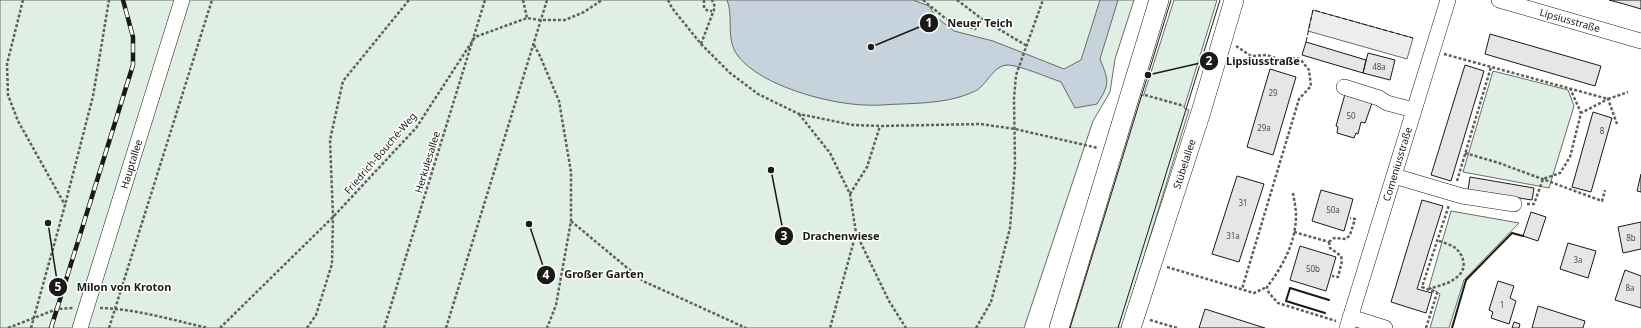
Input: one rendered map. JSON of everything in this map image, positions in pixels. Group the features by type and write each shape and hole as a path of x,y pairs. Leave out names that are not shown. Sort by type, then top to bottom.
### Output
{"main road":[{"path":"1059,328 1159,0"},
{"name":"Stübelallee","path":"1138,323 1234,0"}],"street":[{"name":"Hauptallee","path":"80,328 182,0"},
{"name":"Comeniusstraße","path":"1348,323 1448,0"},
{"name":"Lipsiusstraße","path":"1499,0 1641,41"},
{"path":"1344,87 1379,98 1387,103 1414,110"},
{"path":"1394,176 1462,196 1514,204"},
{"path":"1348,323 1385,328"}],"path":[{"path":"22,0 7,64 8,95 18,121 65,205"},
{"path":"31,328 93,96 109,0"},
{"path":"109,328 212,0"},
{"path":"307,328 316,314 332,264 334,217 330,140 343,81 409,0"},
{"name":"Herkulesallee","path":"384,328 485,0"},
{"path":"523,0 527,18"},
{"path":"446,328 547,0"},
{"path":"474,37 527,18 540,20 565,20 584,12 602,0"},
{"path":"668,0 672,8 701,44 730,73 758,94 799,114 853,125 880,126 981,124 1016,129 1100,149"},
{"path":"704,0 704,8 708,11 712,11"},
{"path":"701,44 714,7 712,0"},
{"path":"922,0 946,19 975,29 982,19"},
{"path":"957,0 982,19 1027,46"},
{"path":"976,328 991,302 1010,228 1016,129 1014,99 1016,75 1026,51 1043,0"},
{"name":"Friedrich-Bouché-Weg","path":"220,328 334,217 416,128 474,37"},
{"path":"1230,44 1239,47 1251,56 1267,55 1281,60 1297,58 1304,62 1309,70 1311,86 1299,99 1242,290"},
{"path":"534,45 559,102 571,172 571,221 556,305 547,328"},
{"path":"1432,50 1608,99"},
{"path":"1543,179 1560,173 1570,157 1581,113 1570,88"},
{"path":"1581,113 1608,99 1628,92"},
{"path":"1144,94 1184,106"},
{"path":"1608,99 1617,124"},
{"path":"799,114 830,153 850,194 856,233 889,301 906,328"},
{"path":"850,194 867,167 880,126"},
{"path":"1465,153 1499,163 1602,201 1604,190"},
{"path":"1514,204 1534,204 1543,179"},
{"path":"1161,266 1254,293 1267,287 1277,274 1289,251 1294,232 1296,214 1293,193"},
{"path":"1329,242 1334,238 1346,239 1350,235 1355,219 1350,218"},
{"path":"571,221 643,281 746,328"},
{"path":"1294,232 1329,242"},
{"path":"830,328 856,233"},
{"path":"1427,289 1445,284 1459,276 1464,265 1462,256 1456,248 1436,240"},
{"path":"1329,242 1330,248 1341,256 1342,261 1338,277 1332,276"},
{"path":"1267,287 1278,303 1348,323"},
{"path":"8,328 57,310 87,307 115,308 208,328"},
{"path":"1138,323 1177,328"}],"green space":[{"path":"0,0 1134,0 1115,59 1110,92 1093,121 1024,328 0,328"},
{"path":"1174,0 1217,0 1184,108 1189,110 1122,328 1066,328 1139,94 1143,96 1144,94"},
{"path":"1493,71 1568,90 1574,106 1549,188 1463,172"},
{"path":"1451,211 1519,223 1464,280 1449,328 1430,328 1440,294 1429,287"}],"shaded area":[{"path":"727,0 913,0 929,6 936,17 954,31 993,41 1064,69 1081,60 1100,0 1118,0 1100,59 1105,72 1107,82 1106,87 1097,104 1075,108 1061,82 1026,69 1008,65 1002,66 994,72 982,86 973,92 956,98 938,101 911,104 865,105 850,104 815,97 762,76 749,67 738,56 732,43 730,14"},
{"path":"1313,10 1413,38 1407,59 1308,31"}],"building":[{"path":"1609,0 1641,0 1641,9 1624,4"},
{"path":"1490,34 1601,66 1595,86 1485,54"},
{"path":"1306,42 1366,60 1363,73 1302,55"},
{"path":"1368,53 1395,60 1390,80 1363,73"},
{"path":"1465,65 1484,71 1451,181 1431,175"},
{"path":"1270,69 1296,77 1273,155 1247,147"},
{"path":"1345,94 1372,103 1365,123 1361,122 1358,134 1356,133 1354,138 1337,133 1338,127 1336,126"},
{"path":"1593,112 1612,118 1591,192 1572,187"},
{"path":"1641,174 1641,192 1637,191"},
{"path":"1237,176 1264,184 1239,262 1212,254"},
{"path":"1470,177 1534,188 1532,200 1468,190"},
{"path":"1321,190 1353,199 1344,231 1312,221"},
{"path":"1422,200 1443,206 1417,289 1432,293 1426,313 1391,302"},
{"path":"1531,212 1546,217 1538,241 1523,236"},
{"path":"1641,222 1641,249 1623,253 1618,227"},
{"path":"1568,243 1596,251 1588,278 1560,269"},
{"path":"1300,246 1336,257 1326,291 1290,280"},
{"path":"1625,270 1641,276 1641,308 1615,300"},
{"path":"1498,281 1514,286 1510,298 1516,301 1509,324 1491,318 1493,312 1489,310"},
{"path":"1538,306 1585,321 1583,328 1532,328"},
{"path":"1205,309 1265,328 1199,328"},
{"path":"1514,322 1520,324 1519,328 1512,328"}],"tram line":[{"path":"1070,328 1171,0"},
{"path":"1118,328 1220,0"}],"railway":[{"path":"51,328 133,65 133,37 123,0"}],"fence":[{"path":"1306,42 1313,10 1413,38"}],"wall":[{"path":"1452,328 1466,280 1512,233 1523,236"},
{"path":"1325,313 1286,301 1290,288 1329,300"}],"place":[{"name":"Neuer Teich","path":"871,47"},
{"name":"Lipsiusstraße","path":"1148,75"},
{"name":"Drachenwiese","path":"771,170"},
{"name":"Milon von Kroton","path":"48,223"},
{"name":"Großer Garten","path":"529,224"}]}
